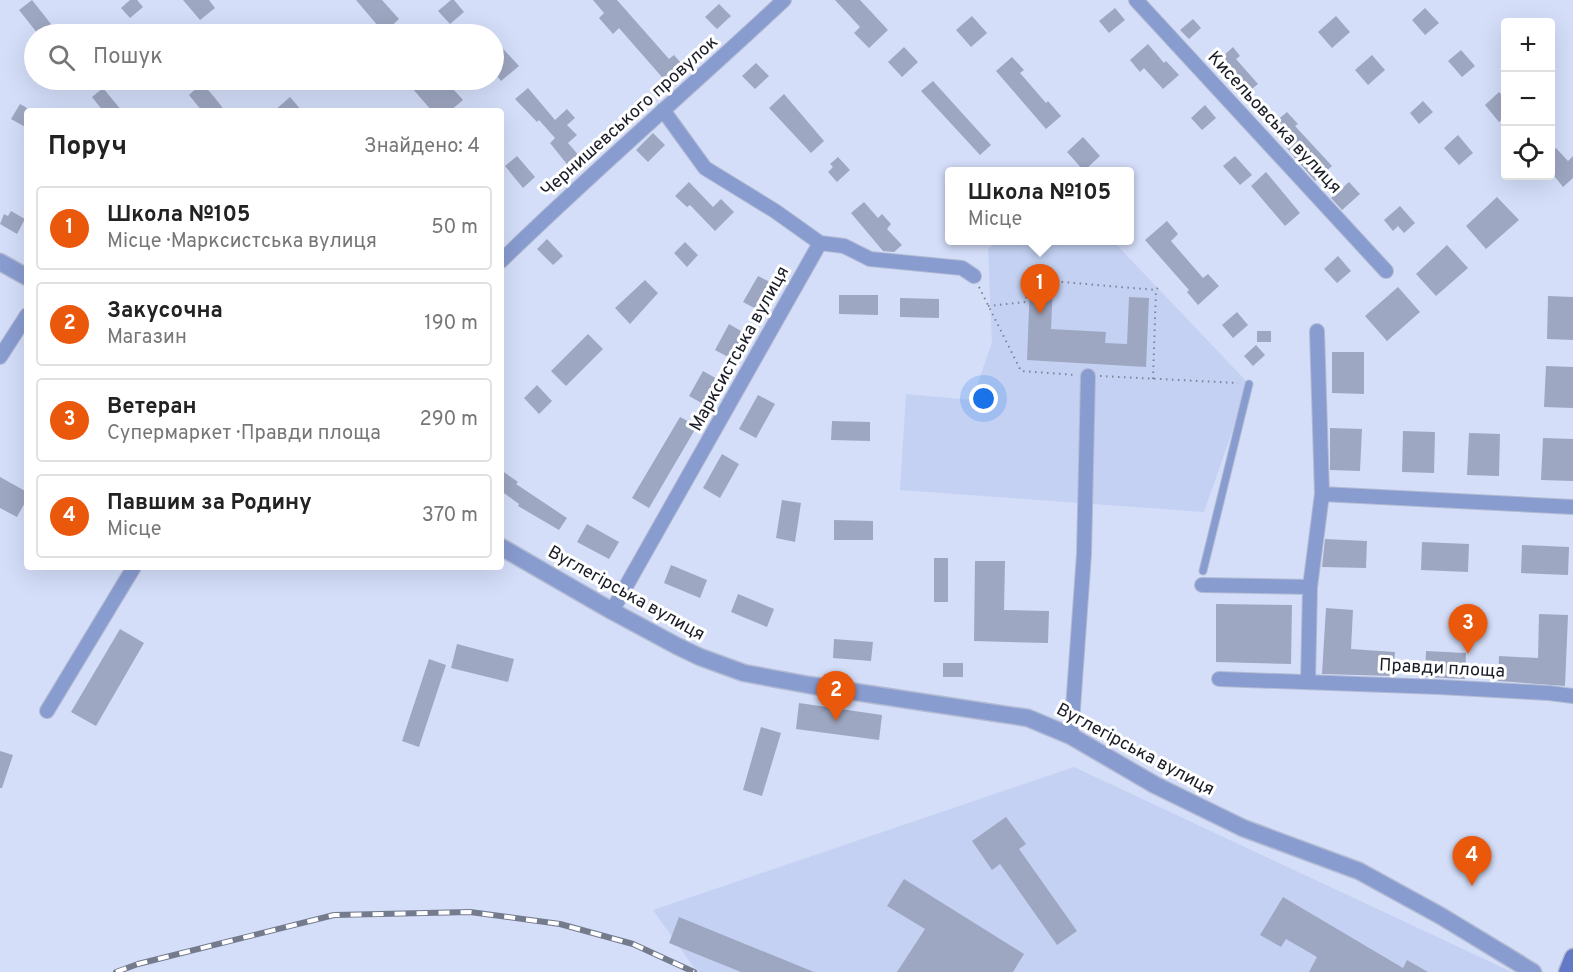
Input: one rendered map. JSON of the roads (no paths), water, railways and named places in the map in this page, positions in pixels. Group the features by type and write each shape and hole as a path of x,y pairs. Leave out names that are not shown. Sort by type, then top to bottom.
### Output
{"main road":[{"path":"1568,972 1573,957"}],"street":[{"name":"Чернишевського провулок","path":"504,258 571,192 784,0"},
{"name":"Кисельовська вулиця","path":"1136,0 1386,271"},
{"path":"663,110 705,168 820,243 844,246 870,258 962,268 974,276"},
{"name":"Марксистська вулиця","path":"612,612 820,243"},
{"path":"0,262 24,275"},
{"path":"0,357 24,320"},
{"path":"1308,682 1310,587 1322,494 1317,331"},
{"path":"1071,736 1084,554 1089,376"},
{"path":"1322,494 1573,507"},
{"name":"Вуглегірська вулиця","path":"504,549 612,612 700,657 744,673 1028,718 1071,736 1155,785 1243,828 1359,871 1441,916 1533,972"},
{"path":"47,711 132,570"},
{"path":"1203,578 1310,587"},
{"name":"Правди площа","path":"1219,679 1527,691 1573,696"}],"lane":[{"path":"1203,578 1249,384"}],"railway":[{"path":"116,972 138,964 334,915 470,912 560,924 633,944 694,972"}],"place":[{"name":"Школа №105","path":"1040,314"},
{"name":"Ветеран","path":"1468,654"},
{"name":"Закусочна","path":"836,721"},
{"name":"Павшим за Родину","path":"1472,886"}]}
